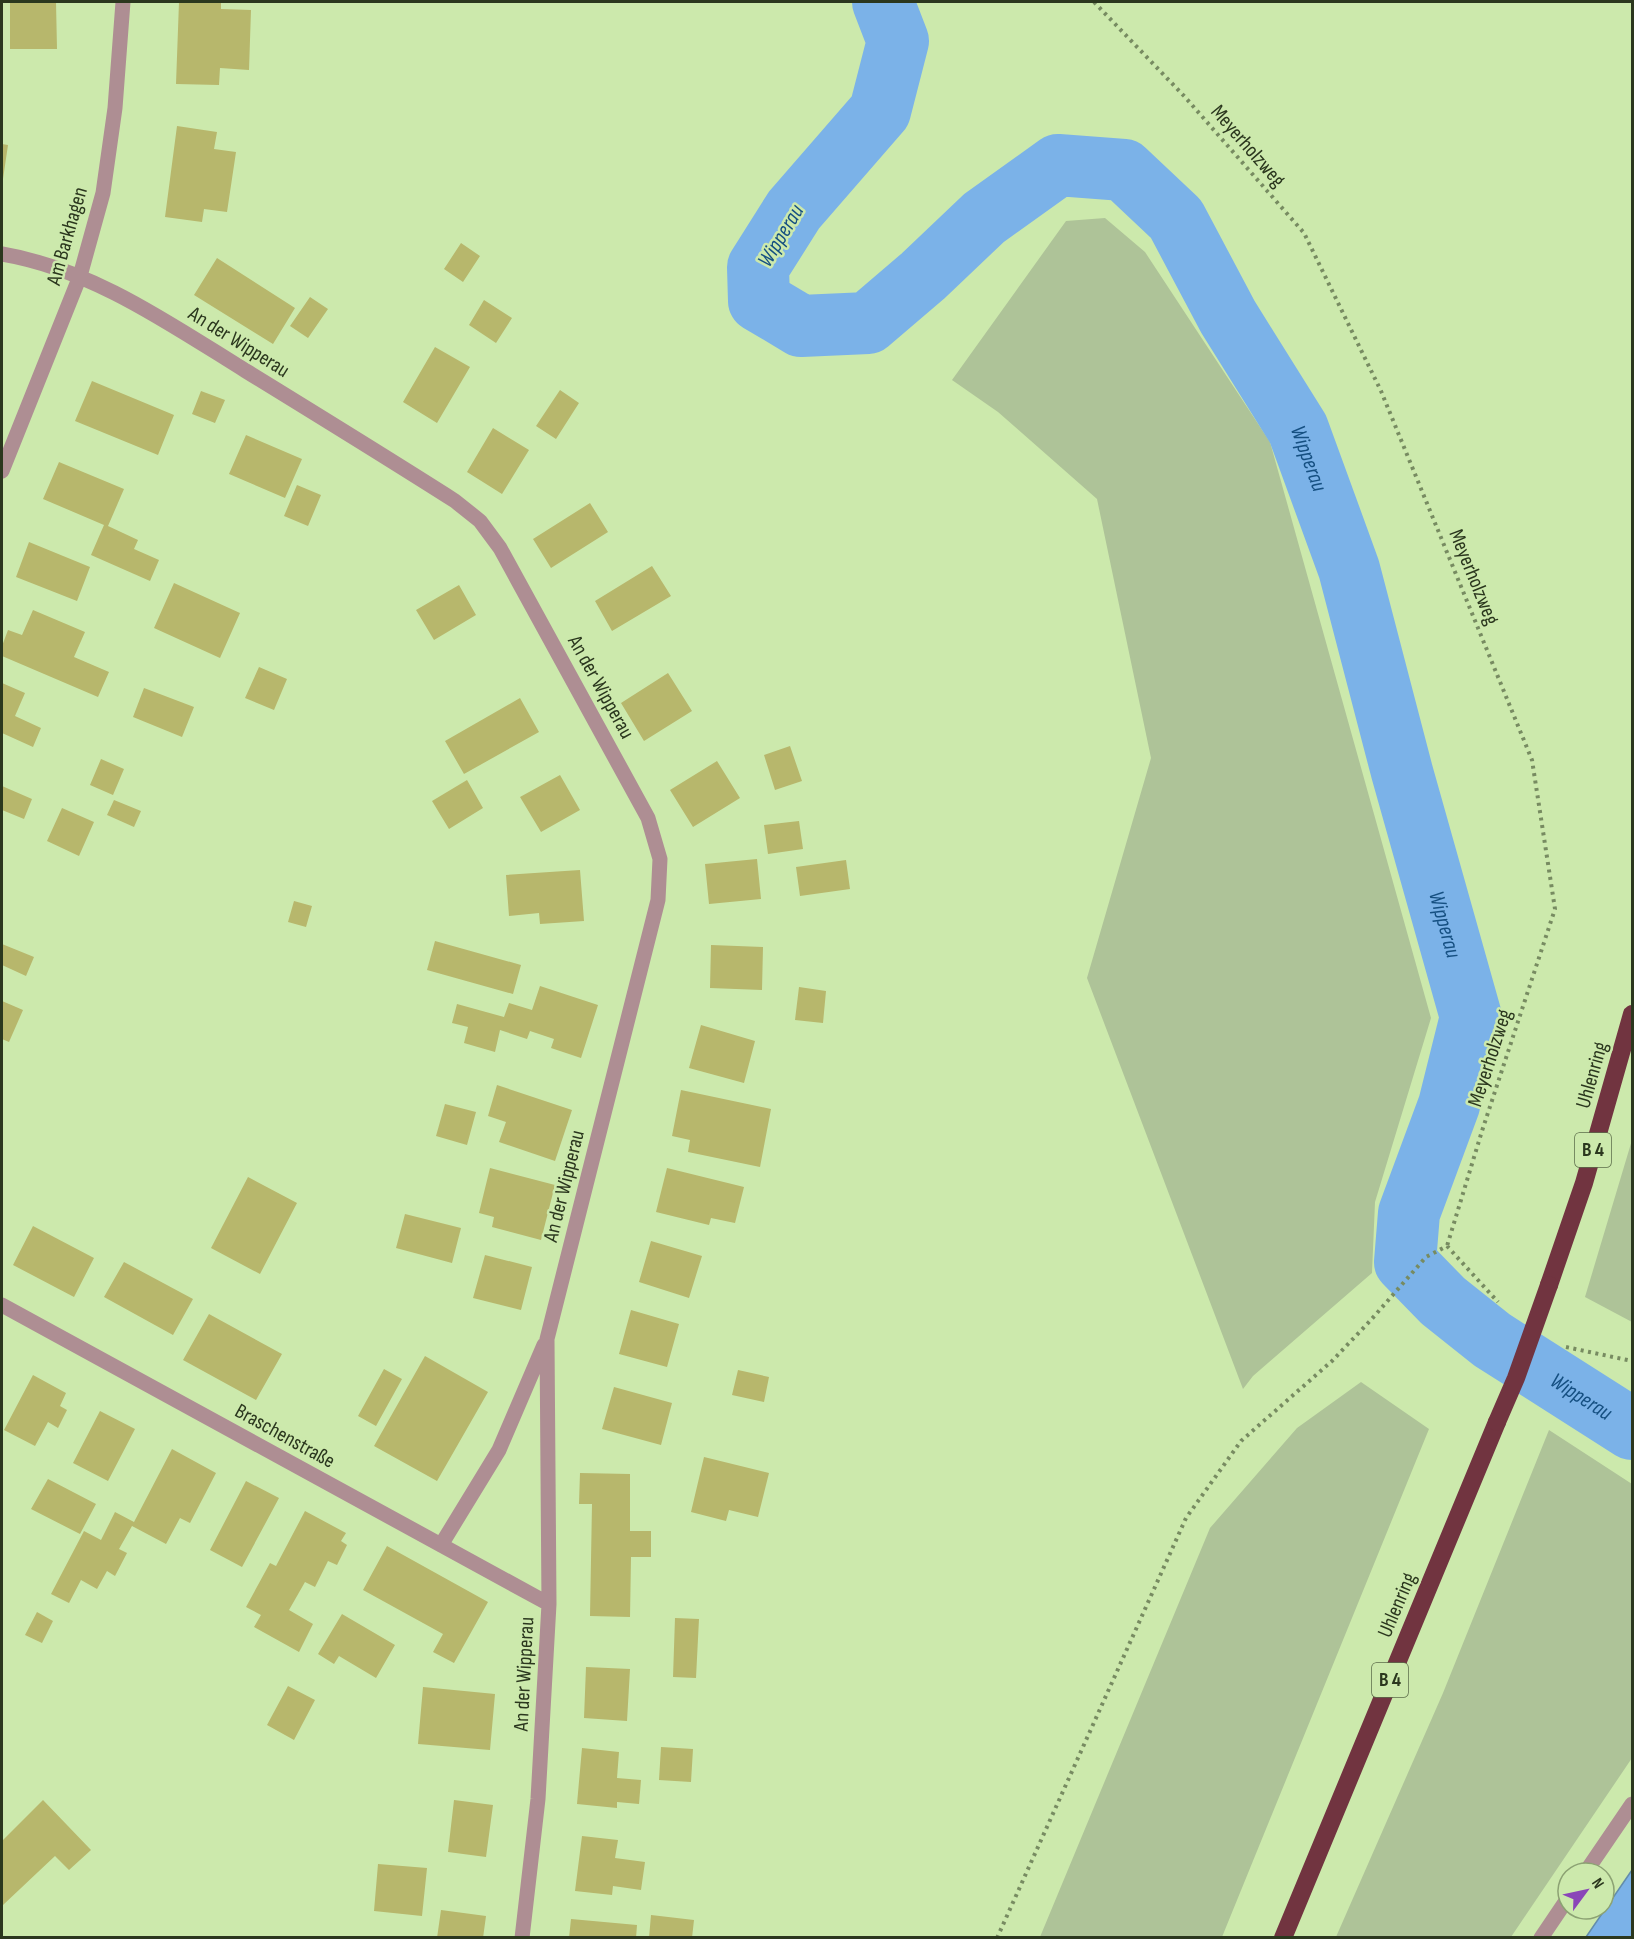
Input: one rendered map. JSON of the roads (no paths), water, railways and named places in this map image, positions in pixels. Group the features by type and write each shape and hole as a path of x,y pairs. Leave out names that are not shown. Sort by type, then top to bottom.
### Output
{"highway":[{"name":"Uhlenring","path":"1283,1938 1516,1378 1584,1183 1632,1014"}],"street":[{"name":"Am Barkhagen","path":"2,471 80,276 103,193 115,108 123,2"},
{"name":"An der Wipperau","path":"2,254 20,257 80,276 139,305 455,501 480,520 500,548 648,818 660,860 658,900 547,1339 499,1450 441,1545"},
{"name":"Braschenstraße","path":"2,1305 549,1604"},
{"name":"An der Wipperau","path":"522,1938 538,1799 549,1604 547,1339"},
{"path":"1593,1861 1632,1804"},
{"path":"1541,1938 1556,1916"}],"water":[{"path":"1632,1870 1632,1937 1586,1937 1597,1921 1616,1921 1616,1893"}],"waterway":[{"name":"Wipperau","path":"883,2 898,41 880,111 794,210 758,267 759,301 801,326 868,323 923,276 984,218 1058,165 1124,170 1176,219 1228,317 1298,429 1349,569 1402,772 1471,1017 1449,1105 1409,1213 1405,1262 1443,1301 1492,1340 1632,1429"}]}
